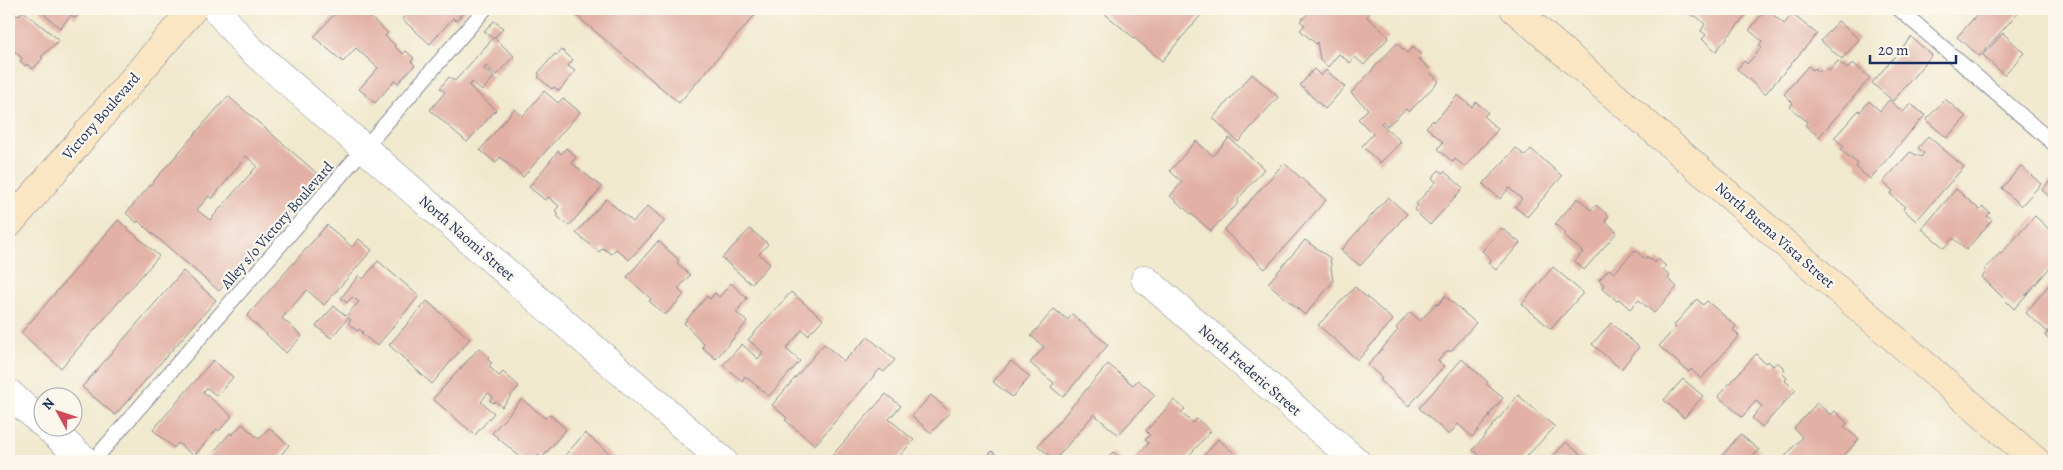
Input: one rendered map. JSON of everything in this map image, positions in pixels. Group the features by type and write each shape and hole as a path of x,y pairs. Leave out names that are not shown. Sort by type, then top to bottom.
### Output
{"main road":[{"name":"Victory Boulevard","path":"9,224 193,9"},
{"name":"North Buena Vista Street","path":"1514,9 2036,461"}],"street":[{"name":"North Naomi Street","path":"216,9 248,46 724,461"},
{"name":"North Frederic Street","path":"1145,279 1356,461"},
{"path":"9,393 32,414"},
{"path":"60,438 86,461"}],"lane":[{"name":"Alley s/o Victory Boulevard","path":"93,461 484,9"},
{"path":"1899,9 2054,144"}],"building":[{"path":"9,9 18,16 23,11 59,40 41,57 43,58 33,69 20,61 22,58 9,46"},
{"path":"38,9 79,9 82,11 75,18 71,15 60,28"},
{"path":"334,9 361,9 388,33 385,36 394,46 403,54 406,51 414,58 411,61 415,65 398,83 395,80 375,103 359,89 378,68 356,48 343,62 314,37 337,11"},
{"path":"411,9 466,9 456,21 453,18 430,44 402,19"},
{"path":"569,9 760,9 679,103"},
{"path":"1099,9 1206,9 1162,61"},
{"path":"1313,9 1368,9 1371,12 1367,17 1389,37 1364,65 1355,57 1350,63 1339,54 1328,67 1320,60 1317,42 1316,44 1300,30 1305,25 1300,21"},
{"path":"1687,9 1741,9 1747,14 1716,51 1702,39 1706,35 1701,31 1705,24 1696,16 1692,16 1687,12"},
{"path":"1766,9 1784,24 1792,14 1817,34 1765,94 1737,69 1744,61 1747,64 1762,47 1759,45 1762,41 1749,30"},
{"path":"1982,9 2021,9 1980,56 1957,37"},
{"path":"494,21 503,28 494,38 514,56 496,75 486,66 484,69 494,77 482,91 472,82 469,86 496,110 467,142 430,110 445,92 440,88 449,77 455,81 493,38 484,31"},
{"path":"1838,21 1859,39 1842,59 1821,41"},
{"path":"2003,33 2024,53 2004,75 1983,55"},
{"path":"1911,37 1932,55 1893,101 1872,83"},
{"path":"1397,43 1407,53 1413,47 1422,56 1419,59 1439,81 1409,112 1406,109 1387,126 1383,121 1381,123 1401,142 1380,163 1362,146 1373,134 1358,119 1368,109 1351,93"},
{"path":"562,50 573,60 568,66 575,71 559,91 554,87 552,89 538,77 540,75 538,73 555,54 557,55"},
{"path":"1838,61 1847,69 1853,63 1870,78 1819,137 1805,125 1807,122 1790,107 1793,103 1784,94 1808,66 1813,70 1815,68 1819,72 1824,67 1829,71"},
{"path":"1314,69 1321,76 1326,70 1345,87 1325,109 1300,85"},
{"path":"1252,74 1278,97 1238,142 1213,118"},
{"path":"544,91 558,103 563,98 580,112 523,177 500,157 496,163 480,150 514,109 523,116"},
{"path":"1458,95 1472,107 1476,102 1488,112 1484,117 1498,129 1465,167 1455,159 1453,162 1438,149 1443,142 1426,127 1433,120 1434,122"},
{"path":"228,96 319,175 219,291 138,221 137,223 126,213","holes":["246,156 257,166 210,220 197,210 209,196 212,199"]},
{"path":"1945,99 1966,117 1947,138 1926,120"},
{"path":"1889,100 1903,112 1911,104 1925,115 1870,179 1856,167 1858,164 1841,150 1844,146 1834,138 1869,101 1880,111"},
{"path":"1928,136 1964,167 1916,221 1903,209 1905,207 1890,194 1893,191 1883,182 1910,152 1921,157 1924,153 1918,148"},
{"path":"1229,138 1264,169 1238,199 1238,203 1233,209 1211,231 1170,196 1182,182 1170,171 1196,141 1213,156"},
{"path":"566,148 576,157 572,162 573,164 602,187 569,226 557,216 559,214 555,211 559,206 548,197 545,200 529,187 558,151 561,154"},
{"path":"1516,148 1525,156 1531,149 1562,176 1527,217 1515,207 1522,199 1509,188 1500,199 1483,184"},
{"path":"1284,163 1326,200 1265,269 1224,230"},
{"path":"2021,166 2041,184 2021,206 2002,188"},
{"path":"1439,170 1443,173 1444,171 1463,188 1430,225 1414,210 1418,205 1416,204 1436,182 1432,178"},
{"path":"2054,176 2054,201 2042,190"},
{"path":"1956,189 1980,210 1983,207 1990,213 1987,216 1992,220 1966,250 1953,238 1944,248 1922,229"},
{"path":"1388,197 1407,214 1360,266 1341,250"},
{"path":"1578,198 1591,210 1596,205 1609,216 1605,221 1617,232 1584,270 1575,261 1583,252 1564,236 1566,234 1555,224"},
{"path":"606,199 633,222 648,206 665,221 629,260 616,249 611,254 603,248 599,252 576,233"},
{"path":"2035,216 2054,234 2054,263 2014,309 1982,277 1986,272 1984,270"},
{"path":"118,220 159,256 61,368 21,333"},
{"path":"327,225 352,247 359,239 372,250 324,305 307,290 282,318 302,336 286,353 247,316"},
{"path":"1502,228 1520,243 1496,270 1488,263 1491,259 1482,251"},
{"path":"750,229 768,244 759,254 770,264 751,284 722,258"},
{"path":"1305,240 1330,258 1333,282 1305,315 1268,283"},
{"path":"658,241 679,260 677,263 690,275 678,289 684,295 665,315 627,277"},
{"path":"1635,250 1645,259 1647,256 1654,263 1658,259 1666,266 1663,270 1670,276 1668,279 1677,287 1654,313 1639,300 1630,309 1602,288 1604,285 1599,280 1609,269 1614,273"},
{"path":"378,261 419,296 377,346 361,333 363,332 359,329 357,331 348,323 351,320 348,318 331,338 316,326 334,306 346,316 359,302 352,297 347,303 341,298 359,275 363,279"},
{"path":"1553,267 1583,293 1551,329 1522,304"},
{"path":"183,271 216,300 115,415 82,387"},
{"path":"2052,281 2054,283 2054,344 2045,336 2048,332 2026,313"},
{"path":"731,283 747,298 736,312 747,322 716,359 702,347 704,344 684,323 707,296 710,299 715,293 719,297"},
{"path":"1355,287 1393,320 1358,360 1318,325"},
{"path":"791,292 823,319 808,335 802,330 786,349 800,361 769,396 745,376 742,381 723,365 742,344 758,359 763,352 748,340"},
{"path":"1445,296 1476,323 1450,352 1448,350 1438,361 1444,366 1409,406 1380,380 1382,378 1368,365 1398,330 1396,328 1410,312 1420,321"},
{"path":"1697,299 1703,305 1707,301 1736,326 1733,330 1739,336 1701,379 1691,369 1689,372 1659,346 1676,327 1674,325"},
{"path":"427,301 470,339 432,384 389,345"},
{"path":"1054,309 1068,320 1072,314 1108,345 1063,397 1051,387 1054,383 1030,363 1044,347 1031,336"},
{"path":"1611,323 1639,347 1621,369 1592,344"},
{"path":"868,337 895,360 884,372 880,369 815,445 785,420 787,418 772,405 824,344 844,361"},
{"path":"479,348 489,357 487,359 492,363 489,366 499,376 503,372 519,386 502,407 495,401 493,403 490,401 493,397 488,393 481,402 494,413 475,435 433,399"},
{"path":"1756,354 1765,363 1768,361 1773,366 1777,362 1785,369 1782,373 1787,378 1785,381 1796,390 1762,427 1752,418 1762,406 1756,401 1742,417 1718,396"},
{"path":"1462,359 1488,382 1486,384 1503,398 1472,437 1458,424 1449,435 1419,408"},
{"path":"213,360 233,377 217,396 207,388 203,392 232,416 219,431 217,429 194,456 178,443 174,448 153,430"},
{"path":"1011,361 1030,377 1012,397 993,382"},
{"path":"1108,364 1133,385 1138,380 1155,395 1118,435 1094,414 1055,460 1038,446"},
{"path":"1683,379 1703,396 1684,418 1664,400"},
{"path":"886,394 901,406 889,419 914,440 895,461 832,461 829,459"},
{"path":"931,395 950,412 931,433 912,416"},
{"path":"1518,395 1555,427 1522,461 1486,461 1473,450"},
{"path":"522,399 545,418 549,414 566,429 542,458 539,455 533,461 525,461 492,433"},
{"path":"1174,400 1185,409 1181,413 1193,423 1197,419 1211,431 1184,461 1139,461 1135,458 1149,443 1145,440 1150,435 1146,431"},
{"path":"1817,403 1831,415 1835,411 1847,423 1844,427 1859,439 1839,461 1782,460 1802,437 1794,428"},
{"path":"242,424 259,439 269,428 289,445 276,461 206,461 230,433 232,435"},
{"path":"585,433 618,461 560,461"},
{"path":"1740,434 1759,450 1749,461 1728,461 1722,456"},
{"path":"1218,439 1234,453 1233,455 1240,461 1200,460"},
{"path":"1566,442 1588,461 1549,461"},
{"path":"992,451 1004,461 983,461"},
{"path":"1113,452 1124,461 1105,461"}]}
